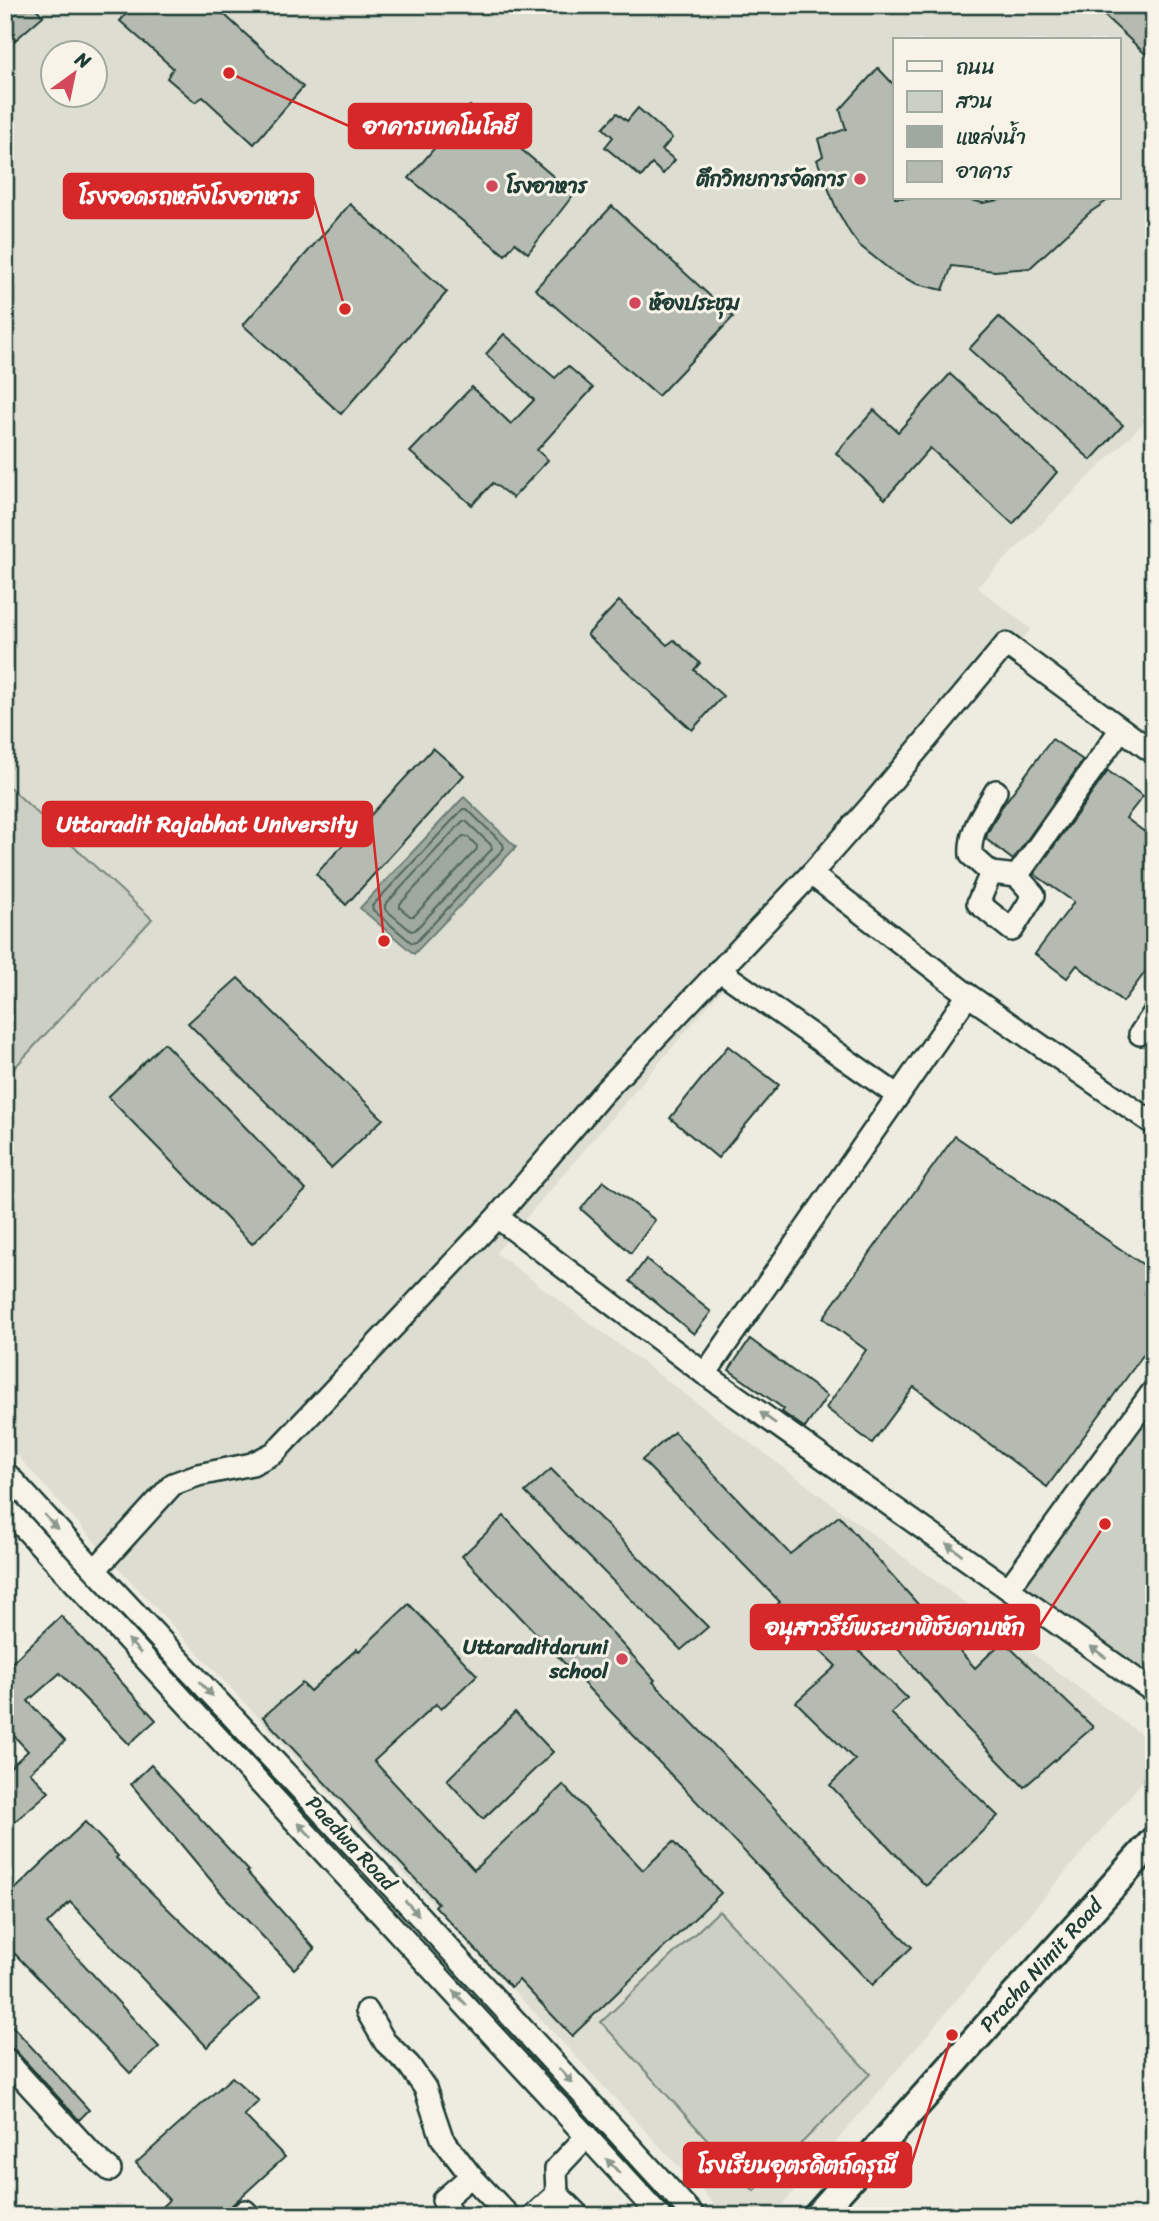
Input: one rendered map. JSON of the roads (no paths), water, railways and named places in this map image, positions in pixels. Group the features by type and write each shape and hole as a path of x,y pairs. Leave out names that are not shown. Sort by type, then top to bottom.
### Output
{"main road":[{"name":"Pracha Nimit Road","path":"817,2216 1153,1843"}],"street":[{"path":"95,1570 173,1484 198,1475 252,1464 274,1453 496,1217 602,1094 811,874 1006,644 1154,753"},
{"path":"1017,876 1121,729"},
{"path":"991,873 978,903 1012,930 1034,895 1017,876 991,873 971,855 970,842 975,828 996,791"},
{"path":"811,874 968,995 1154,1124"},
{"path":"719,970 898,1096"},
{"path":"705,1374 968,995"},
{"path":"1140,1034 1154,1013"},
{"path":"496,1217 705,1374 1154,1692"},
{"path":"1009,1588 1154,1390"},
{"name":"Paedwa Road","path":"5,1472 420,1917 694,2216"},
{"path":"5,1507 660,2216"},
{"path":"367,2011 385,2042 408,2065 425,2088 442,2138 471,2176 509,2216"},
{"path":"5,2059 93,2156 110,2170"},
{"path":"579,2216 556,2193 556,2169 587,2136"},
{"path":"452,2216 443,2200 471,2176"},
{"path":"533,2216 556,2193"},
{"path":"239,2216 245,2211 250,2216"}],"water":[{"path":"464,797 516,847 414,954 360,908"}],"place":[{"name":"อาคารเทคโนโลยี","path":"229,73"},
{"name":"ตึกวิทยการจัดการ","path":"860,179"},
{"name":"โรงอาหาร","path":"492,186"},
{"name":"ห้องประชุม","path":"635,303"},
{"name":"โรงจอดรถหลังโรงอาหาร","path":"345,309"},
{"name":"Uttaradit Rajabhat University","path":"384,941"},
{"name":"อนุสาวรีย์พระยาพิชัยดาบหัก","path":"1105,1524"},
{"name":"Uttaraditdaruni school","path":"622,1659"},
{"name":"โรงเรียนอุตรดิตถ์ดรุณี","path":"952,2035"}]}
